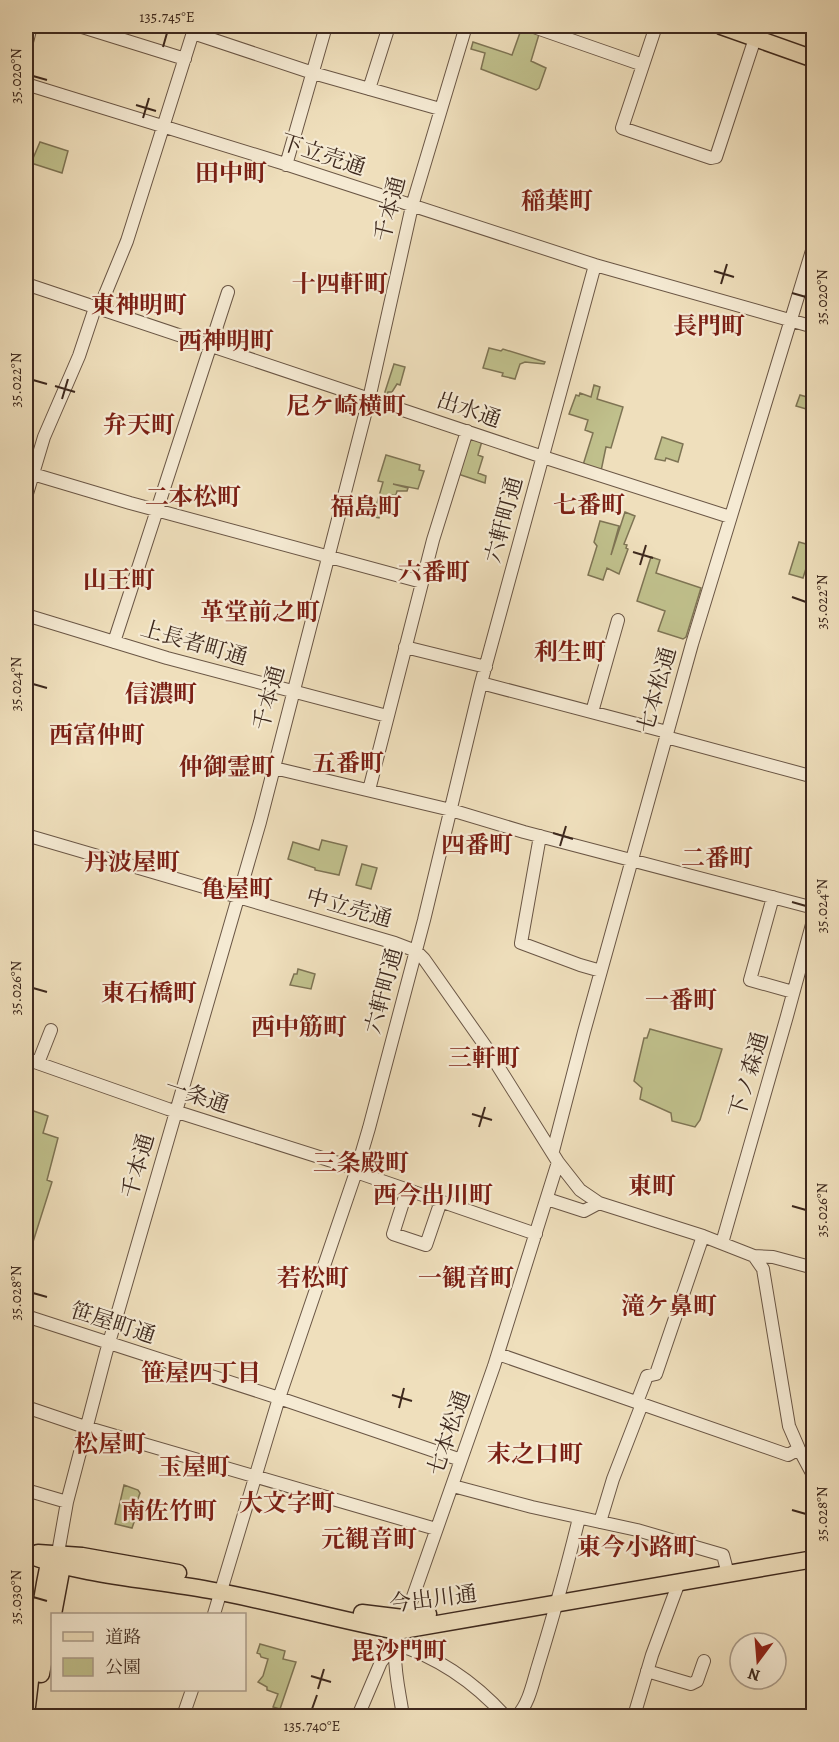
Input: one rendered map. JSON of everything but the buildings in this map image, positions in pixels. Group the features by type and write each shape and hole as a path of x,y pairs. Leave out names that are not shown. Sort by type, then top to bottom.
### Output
{"main road":[{"path":"721,26 757,32 813,59"},
{"name":"今出川通","path":"559,1599 679,1582 813,1549"},
{"name":"今出川通","path":"26,1553 374,1616 398,1631 727,1569 813,1559"},
{"name":"千本通","path":"53,1613 56,1560"},
{"name":"千本通","path":"26,1715 34,1647 56,1560"},
{"name":"千本通","path":"35,1716 51,1625"}],"street":[{"path":"26,46 31,26"},
{"path":"79,26 185,59"},
{"path":"286,165 326,26"},
{"path":"369,89 389,26"},
{"name":"千本通","path":"56,1560 85,1426 239,898 369,399 412,206 466,26"},
{"path":"531,26 643,65"},
{"path":"656,26 622,128 711,158 716,157 757,32"},
{"path":"26,497 29,473 127,241 194,29 313,73 440,109"},
{"name":"下立売通","path":"26,84 595,265 813,327"},
{"name":"七本松通","path":"403,1716 395,1661 398,1631 409,1608 453,1486 547,1199 601,971 666,735 813,244"},
{"name":"六軒町通","path":"214,1613 279,1398 357,1171 416,951 481,683 595,265"},
{"name":"出水通","path":"26,284 730,517"},
{"path":"114,642 228,292"},
{"path":"369,790 422,582 466,431"},
{"path":"29,473 422,582"},
{"name":"上長者町通","path":"26,615 294,693 387,717"},
{"path":"592,712 618,620"},
{"path":"405,647 486,667"},
{"path":"481,683 592,712 813,777"},
{"path":"274,768 451,810 540,836 813,908"},
{"name":"中立売通","path":"26,835 416,951"},
{"path":"540,836 521,943 601,971"},
{"path":"773,897 750,981 793,992"},
{"name":"下ノ森通","path":"722,1243 813,917"},
{"path":"416,951 486,1047 556,1157 580,1190 599,1203 703,1236 754,1256 773,1257 813,1268"},
{"path":"38,1063 51,1030"},
{"name":"一条通","path":"26,1059 536,1234"},
{"path":"407,1190 393,1234 426,1245 441,1201"},
{"path":"547,1199 584,1211 599,1203"},
{"path":"600,1522 647,1376 656,1374 703,1236"},
{"path":"754,1256 763,1269 789,1426 813,1477"},
{"name":"笹屋町通","path":"26,1316 461,1460"},
{"path":"498,1354 788,1455 799,1449"},
{"path":"26,1407 436,1530"},
{"path":"453,1486 579,1518 637,1530 723,1555 727,1569"},
{"path":"26,1490 67,1502"},
{"path":"517,1716 522,1711 531,1686 559,1599 579,1518"},
{"path":"634,1716 647,1671 679,1582"},
{"path":"358,1716 381,1662 398,1631"},
{"path":"398,1631 408,1648 451,1669 490,1700 505,1716"},
{"path":"647,1671 691,1684 697,1681 704,1661"},
{"path":"183,1716 191,1691"},
{"path":"810,1716 813,1706"}],"green space":[{"path":"525,26 540,31 531,61 546,68 539,88 536,90 481,69 485,53 471,49 473,42 512,55 521,30"},
{"path":"40,142 68,151 62,173 31,163"},
{"path":"489,348 501,351 503,349 545,362 544,364 525,362 520,364 515,379 502,376 503,373 483,368"},
{"path":"394,364 405,367 400,385 397,384 392,392 388,392 385,402 382,401"},
{"path":"812,378 814,379 813,411 796,406 800,395 807,397"},
{"path":"594,385 600,387 597,399 623,407 611,448 606,447 601,471 583,465 593,433 585,430 588,420 569,414 576,395 579,396 580,393 591,397"},
{"path":"469,437 482,441 478,455 483,457 478,473 486,476 485,483 458,474"},
{"path":"662,437 683,444 678,462 666,458 665,461 655,459"},
{"path":"386,455 420,465 419,470 424,471 418,489 393,484 408,488 407,491 397,491 396,495 384,496 379,518 373,517 383,482 378,481"},
{"path":"625,512 635,516 624,544 628,549 619,574 607,568 603,580 588,575 597,546 594,542 600,521 619,526 611,555"},
{"path":"799,542 813,546 803,578 789,574"},
{"path":"651,557 660,560 656,573 701,588 686,637 683,639 658,631 665,611 637,601"},
{"path":"322,840 347,846 339,875 315,870 315,868 288,859 293,842 319,850"},
{"path":"362,864 377,868 371,889 356,885"},
{"path":"298,969 315,974 311,989 290,985"},
{"path":"650,1029 722,1049 700,1120 695,1127 672,1121 671,1113 640,1099 642,1088 634,1081 644,1038 647,1038"},
{"path":"28,1109 48,1116 43,1133 58,1138 47,1180 52,1182 26,1264 26,1144 29,1131 26,1130"},
{"path":"124,1485 140,1493 134,1510 138,1511 132,1528 115,1524"},
{"path":"260,1644 285,1651 283,1659 296,1662 280,1709 273,1707 278,1694 267,1690 267,1687 258,1682 263,1676 268,1659 257,1653"}],"district":[{"name":"田中町","path":"231,173"},
{"name":"稲葉町","path":"557,201"},
{"name":"十四軒町","path":"340,284"},
{"name":"東神明町","path":"139,305"},
{"name":"長門町","path":"709,326"},
{"name":"西神明町","path":"226,341"},
{"name":"尼ケ崎横町","path":"346,406"},
{"name":"弁天町","path":"139,425"},
{"name":"二本松町","path":"193,497"},
{"name":"七番町","path":"589,505"},
{"name":"福島町","path":"366,507"},
{"name":"六番町","path":"434,572"},
{"name":"山王町","path":"119,580"},
{"name":"革堂前之町","path":"260,612"},
{"name":"利生町","path":"570,652"},
{"name":"信濃町","path":"161,694"},
{"name":"西富仲町","path":"97,735"},
{"name":"五番町","path":"348,763"},
{"name":"仲御霊町","path":"227,767"},
{"name":"四番町","path":"477,845"},
{"name":"二番町","path":"717,858"},
{"name":"丹波屋町","path":"132,862"},
{"name":"亀屋町","path":"237,889"},
{"name":"東石橋町","path":"149,993"},
{"name":"一番町","path":"681,1000"},
{"name":"西中筋町","path":"299,1027"},
{"name":"三軒町","path":"484,1058"},
{"name":"三条殿町","path":"361,1163"},
{"name":"東町","path":"652,1186"},
{"name":"西今出川町","path":"433,1195"},
{"name":"若松町","path":"313,1278"},
{"name":"一観音町","path":"466,1278"},
{"name":"滝ケ鼻町","path":"669,1306"},
{"name":"笹屋四丁目","path":"201,1373"},
{"name":"松屋町","path":"110,1444"},
{"name":"末之口町","path":"535,1454"},
{"name":"玉屋町","path":"194,1467"},
{"name":"大文字町","path":"287,1503"},
{"name":"南佐竹町","path":"169,1511"},
{"name":"元観音町","path":"369,1539"},
{"name":"東今小路町","path":"637,1547"},
{"name":"毘沙門町","path":"399,1651"}]}
